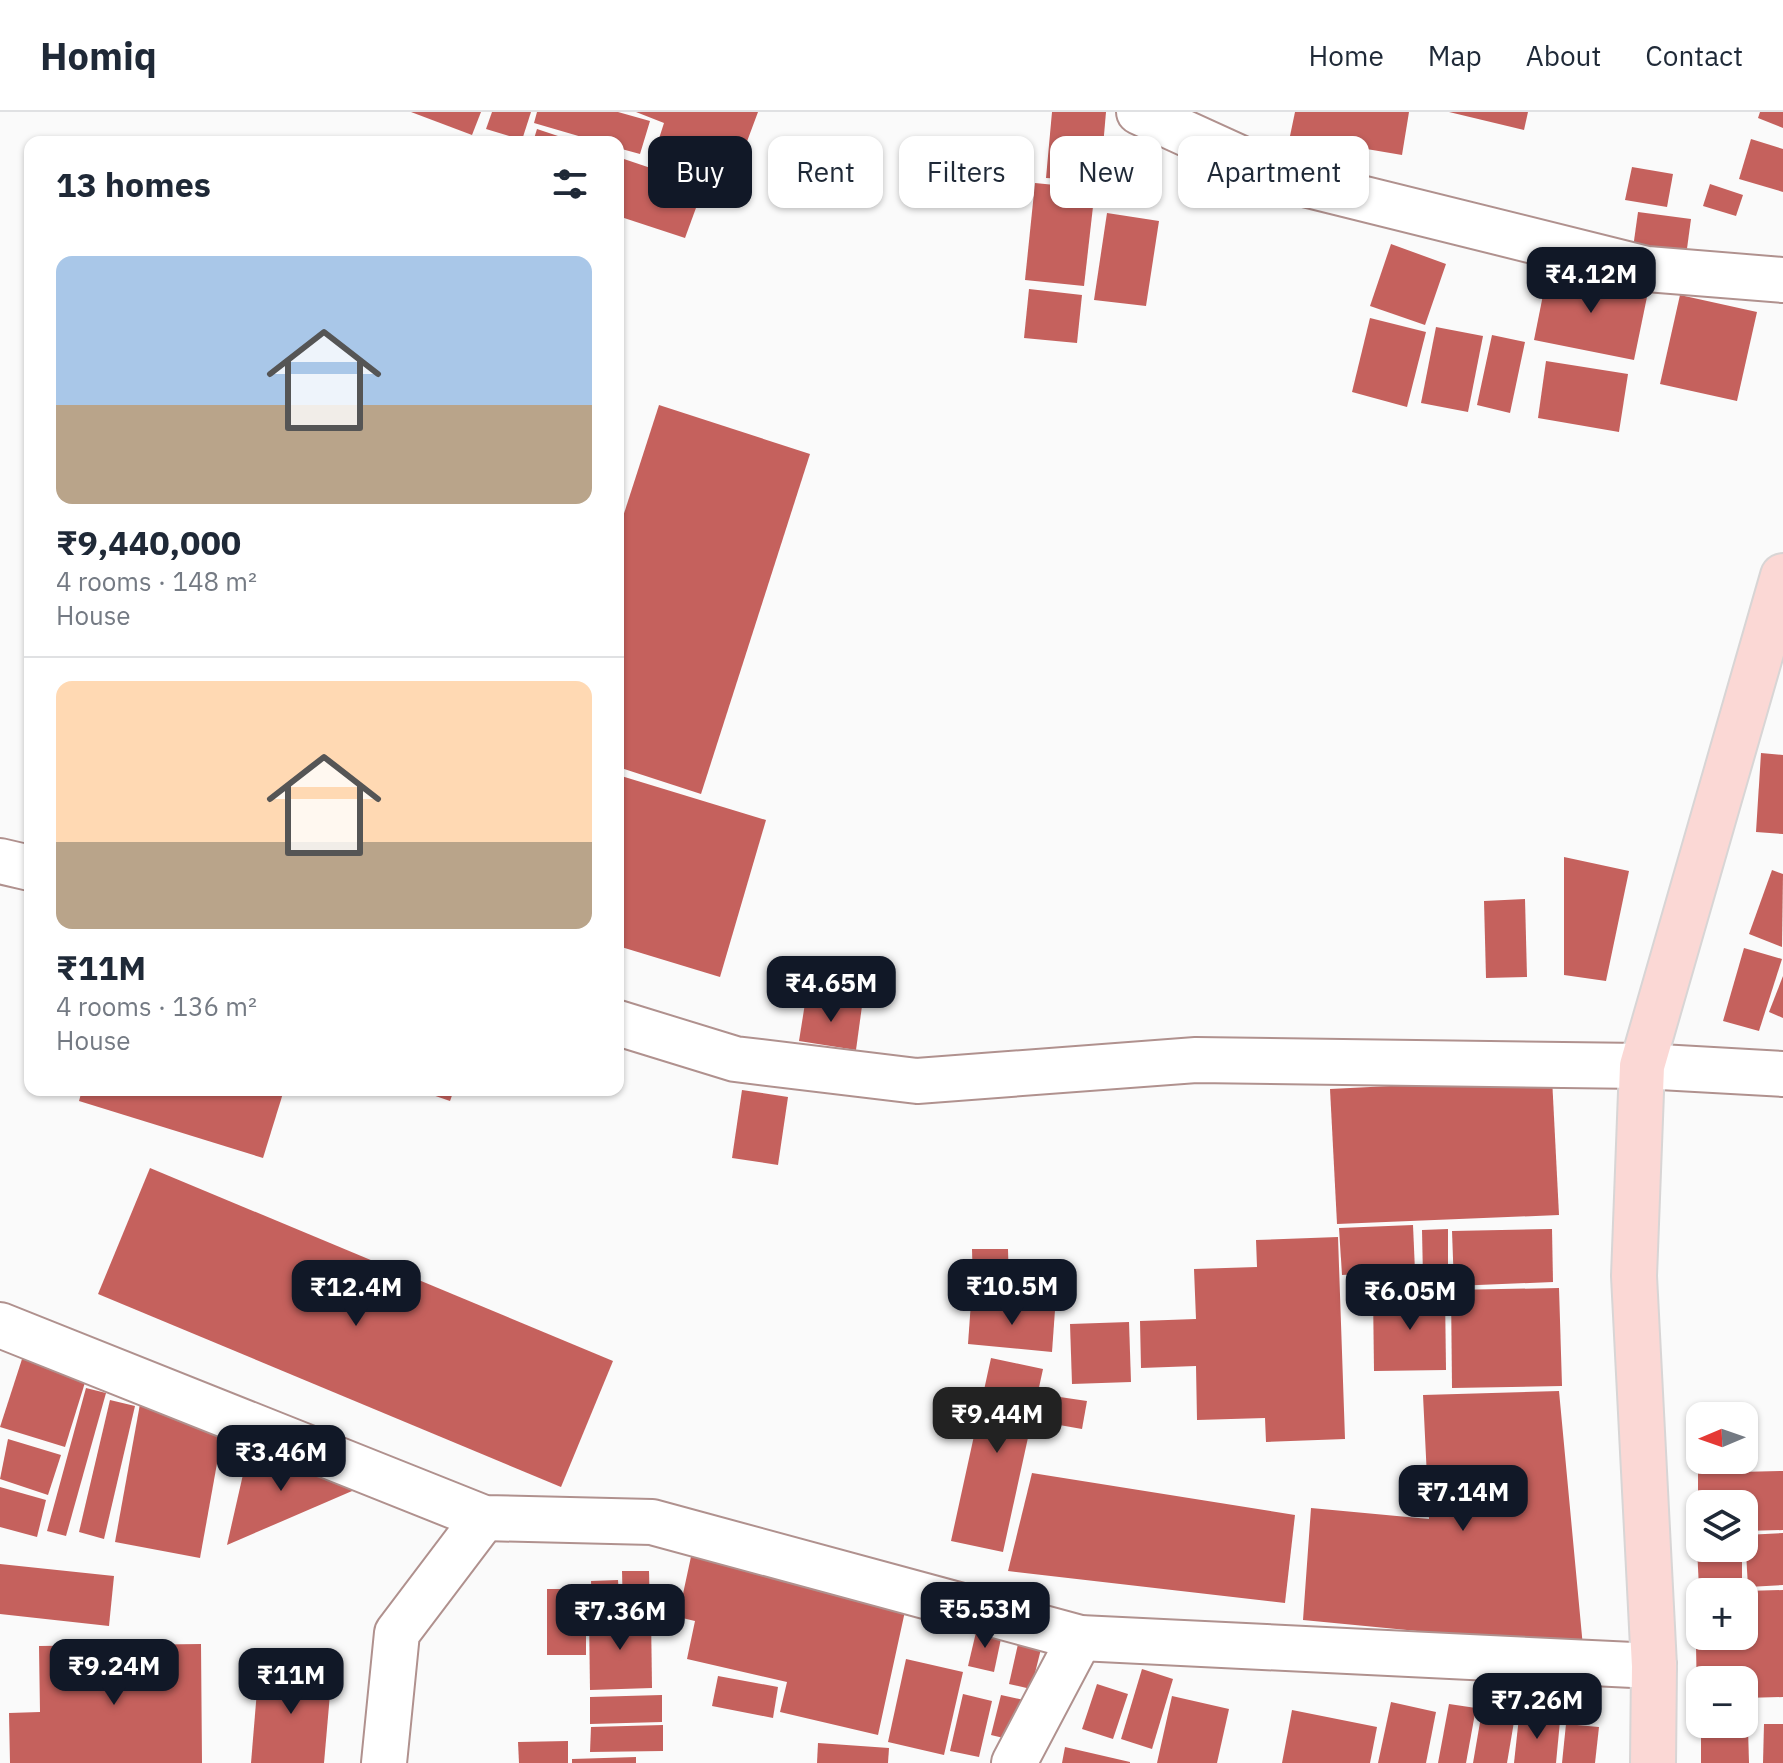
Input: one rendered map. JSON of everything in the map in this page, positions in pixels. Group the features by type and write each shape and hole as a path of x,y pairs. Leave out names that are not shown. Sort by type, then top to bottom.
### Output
{"main road":[{"path":"1653,1763 1654,1666 1634,1276 1642,1066 1783,576"}],"street":[{"path":"1139,112 1288,180 1647,269 1783,280"},
{"path":"0,861 24,867"},
{"path":"624,1025 735,1059 917,1081 1196,1060 1642,1066 1783,1074"},
{"path":"0,1325 484,1518 652,1522 1080,1638 1654,1666"},
{"path":"384,1763 397,1633 484,1518"},
{"path":"1014,1763 1080,1638"}],"building":[{"path":"411,112 481,112 472,135"},
{"path":"492,112 531,112 523,136 509,136 486,129"},
{"path":"537,112 618,112 650,121 640,154 624,150 624,136 578,136 534,123"},
{"path":"636,112 758,112 749,136 660,136 664,123"},
{"path":"1052,112 1106,112 1104,136 1050,136 1050,178 1046,178"},
{"path":"1295,112 1409,112 1402,155 1369,149 1369,136 1290,136"},
{"path":"1449,112 1528,112 1524,130"},
{"path":"1760,112 1783,112 1783,128 1758,118"},
{"path":"537,129 558,136 535,136"},
{"path":"1751,139 1783,149 1783,192 1739,179"},
{"path":"624,159 648,167 648,208 696,208 685,238 624,218"},
{"path":"1632,167 1673,174 1667,207 1625,200"},
{"path":"1035,183 1050,184 1050,208 1093,208 1084,286 1025,280"},
{"path":"1710,184 1743,195 1736,216 1703,206"},
{"path":"1638,212 1691,219 1686,256 1633,248"},
{"path":"1107,213 1159,221 1146,306 1094,300"},
{"path":"1391,244 1446,264 1425,325 1370,306"},
{"path":"1548,270 1648,292 1634,360 1534,340"},
{"path":"1029,289 1082,295 1077,343 1024,338"},
{"path":"1680,295 1757,312 1737,401 1660,384"},
{"path":"1370,318 1426,332 1407,407 1352,392"},
{"path":"1436,327 1483,336 1468,412 1421,403"},
{"path":"1492,335 1525,342 1510,413 1477,405"},
{"path":"1546,361 1628,374 1619,432 1538,418"},
{"path":"659,405 810,454 701,794 624,769 624,513"},
{"path":"1761,753 1783,755 1783,834 1756,832"},
{"path":"624,777 766,820 720,977 624,948"},
{"path":"1564,857 1629,871 1606,981 1564,975"},
{"path":"1772,870 1783,874 1782,947 1749,934"},
{"path":"1525,899 1527,977 1486,978 1484,901"},
{"path":"1744,948 1782,959 1759,1031 1723,1021"},
{"path":"1783,976 1783,1018 1769,1012"},
{"path":"806,997 862,1006 856,1050 799,1041"},
{"path":"1552,1078 1559,1215 1337,1224 1330,1089"},
{"path":"742,1090 788,1097 778,1165 732,1158"},
{"path":"80,1096 282,1096 263,1158 79,1101"},
{"path":"435,1096 452,1096 450,1101"},
{"path":"150,1168 613,1361 561,1487 98,1294"},
{"path":"1413,1225 1415,1271 1342,1275 1339,1228"},
{"path":"1448,1229 1448,1277 1423,1278 1422,1230"},
{"path":"1552,1229 1553,1282 1454,1286 1452,1231"},
{"path":"1338,1237 1345,1439 1266,1442 1265,1418 1197,1420 1196,1366 1141,1368 1140,1321 1196,1319 1194,1269 1257,1267 1256,1240"},
{"path":"972,1249 1008,1249 1009,1287 973,1287"},
{"path":"1559,1288 1562,1386 1452,1388 1451,1290"},
{"path":"1445,1292 1446,1370 1374,1371 1373,1293"},
{"path":"971,1302 1055,1310 1052,1352 968,1344"},
{"path":"1129,1322 1131,1382 1072,1384 1070,1324"},
{"path":"23,1356 87,1376 65,1447 0,1427"},
{"path":"991,1358 1043,1369 1003,1552 951,1541"},
{"path":"86,1388 106,1393 66,1536 47,1531"},
{"path":"1559,1391 1583,1647 1303,1620 1311,1508 1429,1519 1423,1395"},
{"path":"1053,1396 1087,1401 1082,1429 1048,1423"},
{"path":"110,1400 135,1406 104,1539 79,1532"},
{"path":"140,1404 225,1419 200,1558 115,1542"},
{"path":"8,1439 61,1455 48,1495 0,1479"},
{"path":"249,1448 366,1485 227,1545"},
{"path":"1783,1471 1783,1530 1758,1531 1758,1490 1698,1490 1698,1474 1758,1474"},
{"path":"1032,1473 1295,1515 1285,1603 1008,1571"},
{"path":"0,1487 46,1500 37,1537 0,1527"},
{"path":"1783,1533 1783,1585 1758,1586 1758,1578 1747,1578 1747,1562 1758,1562 1758,1534"},
{"path":"692,1552 907,1602 878,1735 780,1712 787,1682 687,1659 695,1621 678,1617"},
{"path":"1698,1562 1742,1562 1742,1578 1698,1578"},
{"path":"0,1564 114,1576 109,1626 0,1614"},
{"path":"622,1571 649,1571 650,1613 623,1613"},
{"path":"618,1580 620,1612 592,1613 591,1581"},
{"path":"547,1589 586,1589 586,1655 547,1655"},
{"path":"1783,1590 1783,1697 1758,1698 1758,1666 1696,1666 1696,1650 1758,1650 1758,1591"},
{"path":"651,1614 652,1688 590,1690 589,1616"},
{"path":"977,1628 1002,1634 994,1672 968,1666"},
{"path":"201,1644 202,1763 10,1763 9,1713 40,1712 39,1646"},
{"path":"1018,1644 1041,1649 1031,1689 1009,1684"},
{"path":"906,1659 963,1672 944,1755 888,1742"},
{"path":"259,1666 332,1671 324,1763 251,1763"},
{"path":"1142,1669 1173,1679 1152,1749 1121,1739"},
{"path":"718,1676 778,1687 773,1718 712,1706"},
{"path":"1097,1684 1128,1694 1113,1739 1082,1729"},
{"path":"963,1694 992,1701 979,1757 950,1751"},
{"path":"662,1695 662,1722 590,1724 590,1697"},
{"path":"1001,1695 1029,1701 1020,1742 991,1735"},
{"path":"1172,1696 1229,1709 1217,1763 1157,1763"},
{"path":"1484,1699 1517,1704 1507,1763 1473,1763"},
{"path":"1391,1702 1436,1712 1426,1763 1378,1763"},
{"path":"1449,1704 1476,1708 1466,1763 1438,1763"},
{"path":"1292,1710 1377,1727 1370,1763 1282,1763"},
{"path":"1519,1717 1560,1721 1556,1763 1514,1763"},
{"path":"1566,1724 1599,1727 1595,1763 1562,1763"},
{"path":"1764,1724 1783,1724 1783,1763 1763,1763"},
{"path":"663,1725 663,1751 590,1752 591,1727"},
{"path":"1701,1738 1748,1738 1749,1763 1701,1763"},
{"path":"568,1741 568,1763 519,1763 518,1742"},
{"path":"818,1743 889,1748 888,1763 817,1763"},
{"path":"1065,1747 1130,1762 1130,1763 1062,1763"},
{"path":"636,1757 636,1763 572,1763 572,1759"}]}
